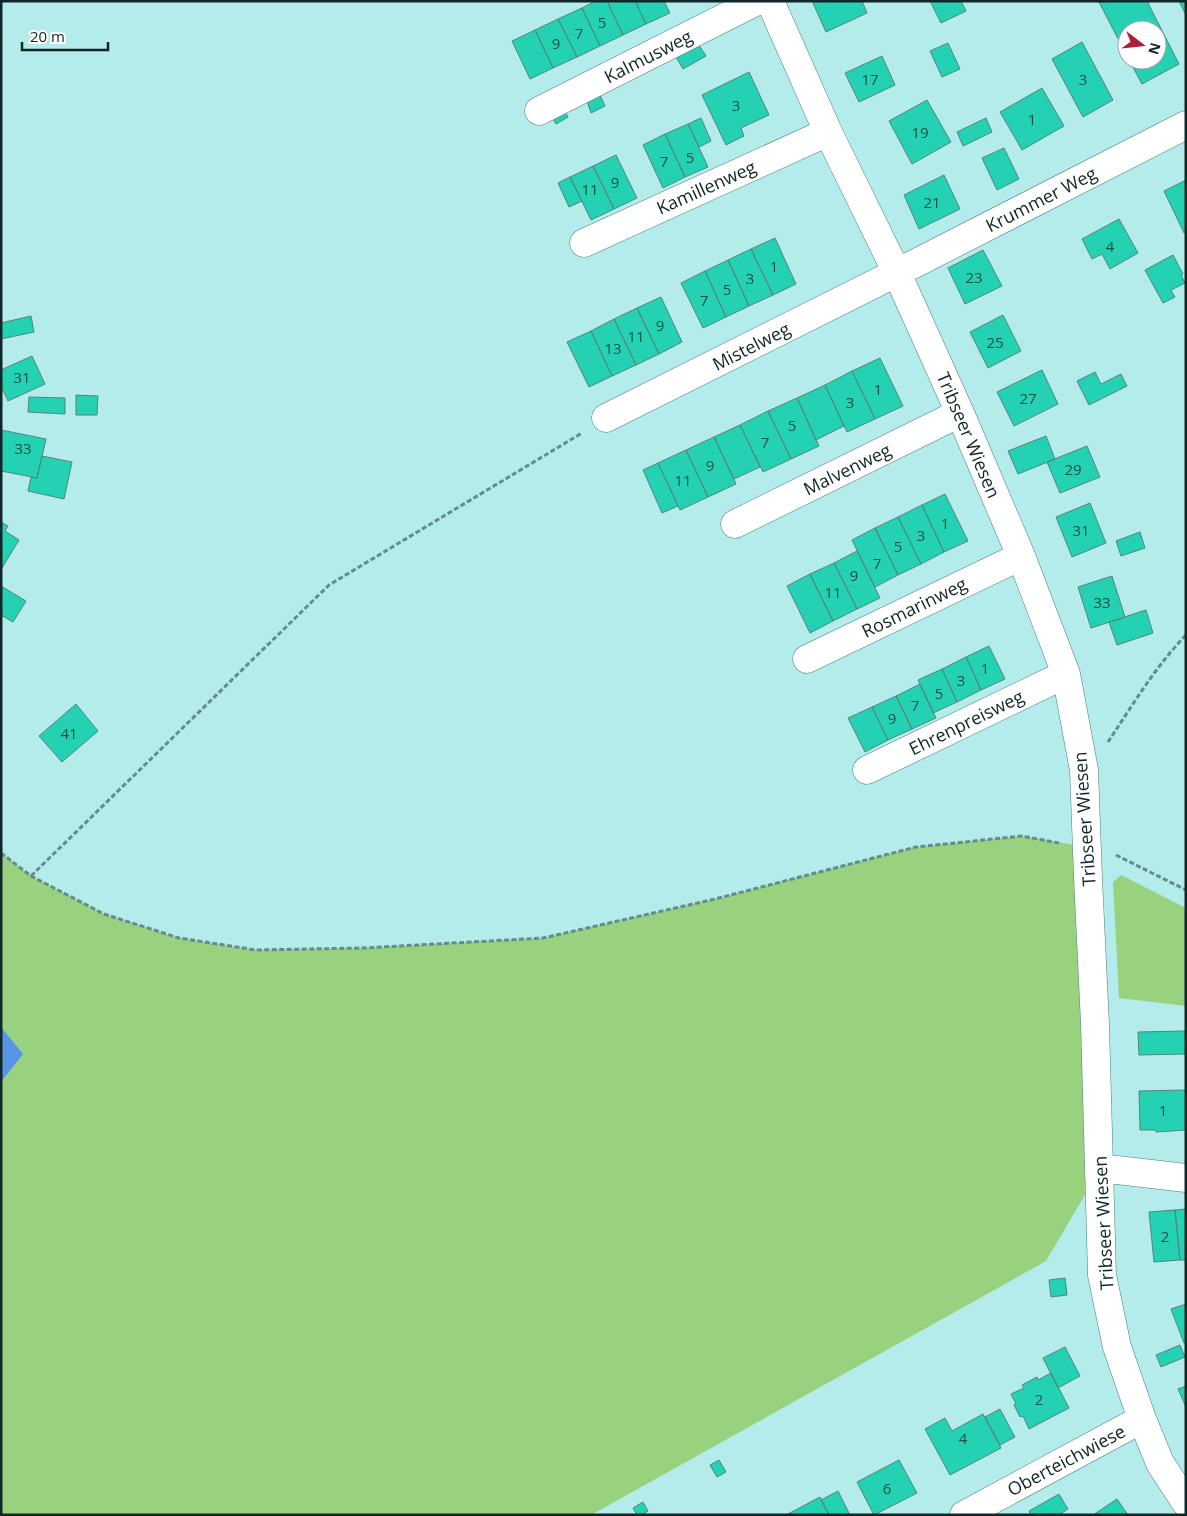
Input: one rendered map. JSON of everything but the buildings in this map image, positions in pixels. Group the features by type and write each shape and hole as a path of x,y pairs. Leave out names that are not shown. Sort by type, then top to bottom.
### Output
{"street":[{"name":"Kalmusweg","path":"539,111 758,1"},
{"name":"Tribseer Wiesen","path":"770,1 828,132 897,273 960,413 1021,556 1066,674 1084,770 1095,1024 1102,1275 1117,1347 1142,1419 1160,1463 1186,1504"},
{"name":"Krummer Weg","path":"897,273 1186,125"},
{"name":"Kamillenweg","path":"584,243 828,132"},
{"name":"Mistelweg","path":"606,418 897,273"},
{"name":"Malvenweg","path":"735,524 960,413"},
{"name":"Rosmarinweg","path":"807,659 1021,556"},
{"name":"Ehrenpreisweg","path":"867,770 1066,674"},
{"path":"1099,1171 1117,1170 1186,1178"},
{"name":"Oberteichwiese","path":"964,1515 1142,1419"}],"path":[{"path":"31,876 328,585 606,418"},
{"path":"1084,770 1092,768 1136,700 1173,649 1186,635"},
{"path":"1,853 31,876 104,914 179,938 256,950 363,948 543,938 715,899 916,847 1022,836 1106,851 1129,860 1186,890"}],"green space":[{"path":"1022,836 1087,847 1099,1171 1046,1261 591,1515 1,1515 1,853 31,876 104,914 179,938 256,950 363,948 543,938 715,899 916,847"},
{"path":"1121,875 1186,908 1186,1006 1119,998 1113,882"}],"water":[{"path":"1,1027 23,1054 1,1082"}]}
